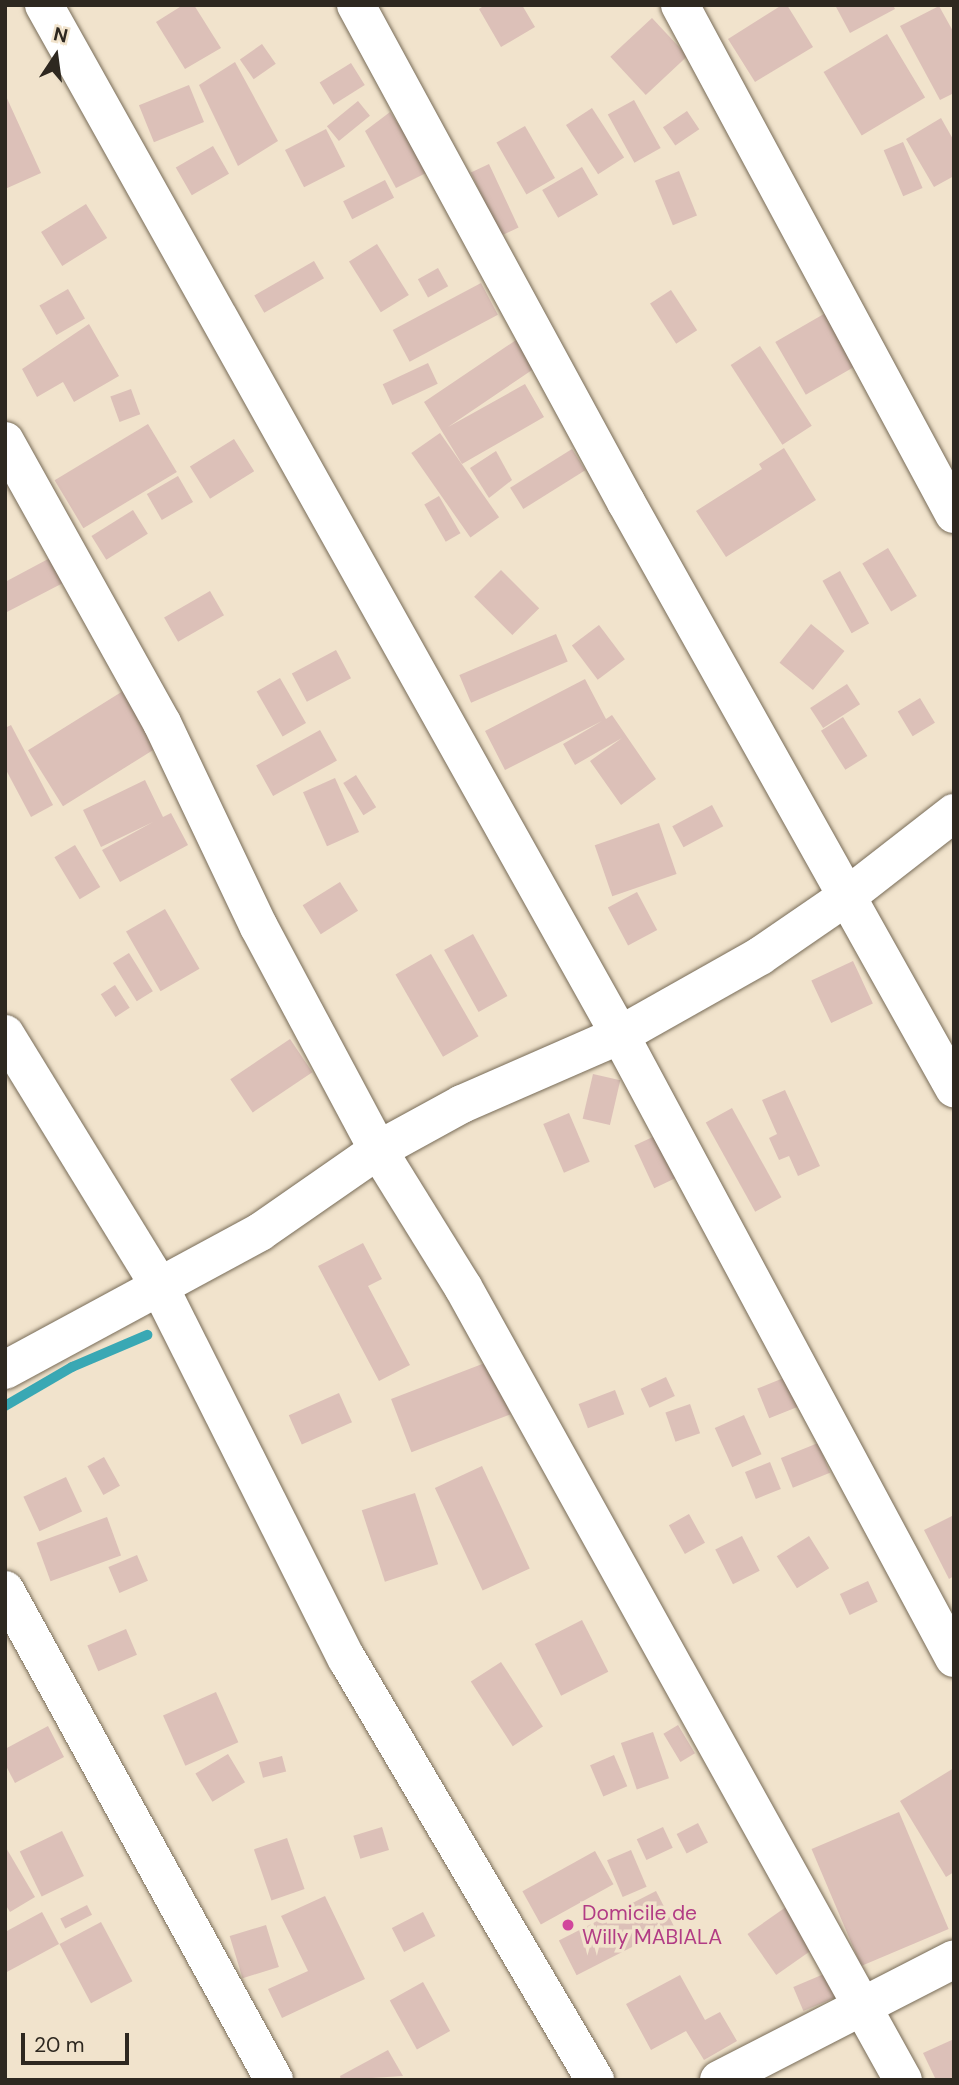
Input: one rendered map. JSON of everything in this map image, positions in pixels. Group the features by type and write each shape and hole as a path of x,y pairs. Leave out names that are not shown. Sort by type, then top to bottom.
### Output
{"street":[{"path":"44,5 620,1035 954,1658"},
{"path":"356,5 846,897 954,1088"},
{"path":"680,5 954,514"},
{"path":"5,441 162,723 259,927 378,1150 463,1287 903,2080"},
{"path":"5,1370 158,1284 260,1232 378,1150 462,1104 620,1035 760,956 846,897 954,813"},
{"path":"5,1034 158,1284 347,1659 595,2080"},
{"path":"5,1590 274,2080"},
{"path":"719,2080 954,1959"}],"building":[{"path":"183,5 194,5 221,48 185,69 156,22"},
{"path":"485,5 522,5 535,27 501,47 479,9"},
{"path":"782,5 787,5 813,47 755,82 728,39"},
{"path":"835,5 893,5 895,9 850,33"},
{"path":"939,6 954,33 954,93 940,100 900,26"},
{"path":"652,18 687,56 646,95 610,57"},
{"path":"887,34 925,97 862,136 824,72"},
{"path":"262,44 276,64 254,79 240,59"},
{"path":"235,62 278,141 238,166 199,85"},
{"path":"351,63 365,85 333,105 320,83"},
{"path":"189,85 204,122 154,142 139,105"},
{"path":"5,94 41,173 5,189"},
{"path":"634,100 661,148 634,163 608,115"},
{"path":"358,101 370,116 339,141 327,126"},
{"path":"592,108 624,157 598,174 566,125"},
{"path":"687,111 699,129 675,145 663,127"},
{"path":"390,112 430,171 396,188 365,131"},
{"path":"941,118 954,141 954,176 934,187 906,139"},
{"path":"525,126 555,178 526,194 496,142"},
{"path":"326,129 345,166 304,187 285,150"},
{"path":"903,142 923,188 903,196 884,150"},
{"path":"213,146 229,174 192,195 176,168"},
{"path":"489,164 519,227 500,236 471,172"},
{"path":"582,167 598,195 558,218 542,190"},
{"path":"679,171 697,216 673,225 655,181"},
{"path":"385,180 394,198 352,219 343,201"},
{"path":"86,204 107,238 62,266 41,232"},
{"path":"377,244 409,295 381,312 349,261"},
{"path":"314,261 324,278 264,313 254,296"},
{"path":"438,268 448,286 428,298 418,279"},
{"path":"481,283 498,315 410,362 393,330"},
{"path":"68,289 85,318 56,335 39,306"},
{"path":"671,290 697,330 676,344 650,304"},
{"path":"829,311 860,364 806,395 775,342"},
{"path":"89,324 119,376 74,402 63,382 37,397 22,369"},
{"path":"519,338 538,366 448,427 525,384 544,417 462,464 424,402"},
{"path":"760,346 812,426 782,445 731,365"},
{"path":"428,363 438,384 392,405 383,384"},
{"path":"131,389 140,414 120,422 110,397"},
{"path":"148,424 177,472 83,528 55,480"},
{"path":"440,433 499,517 470,537 411,453"},
{"path":"234,439 254,471 210,499 190,467"},
{"path":"784,448 816,500 726,557 696,511 762,469 759,464"},
{"path":"572,449 585,470 523,509 510,488"},
{"path":"496,451 512,480 489,498 470,468"},
{"path":"178,476 193,502 162,520 147,494"},
{"path":"439,496 460,533 446,542 424,504"},
{"path":"133,510 148,534 106,560 91,536"},
{"path":"888,548 917,596 891,611 862,563"},
{"path":"50,558 63,583 5,613 5,582"},
{"path":"501,570 539,608 512,635 474,597"},
{"path":"840,571 869,623 852,633 823,581"},
{"path":"210,591 224,615 178,642 164,618"},
{"path":"811,624 844,651 813,690 780,663"},
{"path":"599,625 625,659 598,680 572,645"},
{"path":"556,634 568,662 471,703 459,675"},
{"path":"336,650 351,678 307,702 292,673"},
{"path":"280,678 306,723 283,737 257,692"},
{"path":"585,679 606,719 612,715 656,779 621,805 590,761 622,738 575,765 563,744 602,721 505,770 485,731"},
{"path":"847,684 860,704 823,728 810,708"},
{"path":"123,691 158,747 63,806 28,750"},
{"path":"920,698 935,723 913,736 898,711"},
{"path":"843,717 867,756 845,770 821,731"},
{"path":"11,725 53,805 31,817 5,768 5,728"},
{"path":"320,730 337,761 273,796 256,765"},
{"path":"356,775 376,807 363,815 343,783"},
{"path":"335,778 359,832 327,846 303,792"},
{"path":"145,780 163,817 171,813 188,845 120,882 102,850 153,822 101,847 83,810"},
{"path":"712,805 723,826 684,847 672,826"},
{"path":"659,823 677,874 612,896 595,845"},
{"path":"75,845 100,887 80,899 54,857"},
{"path":"340,882 358,911 321,934 303,905"},
{"path":"637,892 657,930 628,945 608,907"},
{"path":"165,909 200,969 161,991 126,932"},
{"path":"473,934 507,996 479,1012 444,950"},
{"path":"129,953 153,991 137,1001 113,963"},
{"path":"431,954 478,1036 443,1057 395,975"},
{"path":"853,961 873,1004 831,1023 811,980"},
{"path":"115,985 130,1008 115,1017 101,994"},
{"path":"290,1039 312,1072 253,1112 230,1079"},
{"path":"593,1074 620,1080 610,1125 583,1119"},
{"path":"785,1090 820,1166 798,1176 789,1156 779,1160 769,1138 777,1134 762,1100"},
{"path":"732,1108 781,1197 755,1212 706,1123"},
{"path":"569,1113 590,1162 564,1173 543,1124"},
{"path":"657,1135 677,1178 654,1188 634,1146"},
{"path":"363,1243 382,1279 368,1286 410,1365 379,1381 318,1266"},
{"path":"490,1361 510,1414 411,1452 391,1399"},
{"path":"666,1377 675,1396 649,1408 641,1389"},
{"path":"786,1377 798,1407 769,1418 757,1389"},
{"path":"615,1390 624,1414 588,1428 579,1404"},
{"path":"339,1393 352,1422 302,1445 289,1415"},
{"path":"690,1404 700,1433 676,1442 665,1412"},
{"path":"744,1415 761,1454 732,1467 715,1428"},
{"path":"818,1443 830,1473 793,1488 781,1458"},
{"path":"104,1457 120,1486 103,1495 87,1466"},
{"path":"770,1462 781,1489 756,1499 745,1472"},
{"path":"482,1466 530,1568 483,1590 435,1488"},
{"path":"66,1477 82,1511 39,1531 23,1497"},
{"path":"415,1493 438,1564 385,1582 362,1510"},
{"path":"689,1514 705,1543 685,1554 669,1525"},
{"path":"954,1515 954,1576 949,1579 924,1530"},
{"path":"107,1517 121,1556 51,1581 37,1543"},
{"path":"742,1536 760,1571 733,1584 715,1550"},
{"path":"809,1536 829,1568 797,1588 777,1556"},
{"path":"137,1555 148,1581 119,1593 108,1567"},
{"path":"868,1581 878,1602 850,1615 840,1594"},
{"path":"582,1620 608,1672 561,1696 535,1644"},
{"path":"126,1629 137,1655 98,1671 87,1645"},
{"path":"501,1662 543,1727 513,1746 471,1682"},
{"path":"216,1692 238,1742 185,1766 163,1716"},
{"path":"678,1725 695,1753 680,1762 663,1734"},
{"path":"48,1726 64,1757 15,1783 5,1764 5,1749"},
{"path":"653,1732 669,1778 637,1789 621,1743"},
{"path":"228,1754 245,1782 212,1802 195,1774"},
{"path":"614,1755 627,1786 603,1796 590,1765"},
{"path":"282,1756 286,1771 263,1778 259,1762"},
{"path":"954,1768 954,1872 946,1877 900,1801"},
{"path":"899,1812 949,1929 861,1966 812,1849"},
{"path":"698,1823 708,1843 687,1853 677,1834"},
{"path":"382,1827 389,1850 360,1859 353,1836"},
{"path":"663,1827 673,1848 646,1860 637,1839"},
{"path":"62,1831 84,1876 42,1897 20,1852"},
{"path":"287,1838 305,1889 271,1900 254,1849"},
{"path":"5,1846 35,1897 10,1912 5,1904"},
{"path":"631,1850 647,1887 623,1897 607,1860"},
{"path":"595,1851 613,1884 541,1924 522,1891"},
{"path":"656,1891 674,1926 577,1975 559,1940"},
{"path":"325,1896 365,1979 282,2018 268,1989 308,1971 281,1916"},
{"path":"87,1905 92,1915 65,1928 60,1919"},
{"path":"786,1907 815,1948 776,1975 747,1934"},
{"path":"42,1912 59,1944 5,1973 5,1932"},
{"path":"423,1912 435,1936 404,1952 392,1928"},
{"path":"101,1922 132,1981 91,2003 60,1944"},
{"path":"266,1925 279,1967 243,1978 230,1936"},
{"path":"831,1971 841,1995 803,2011 793,1987"},
{"path":"680,1975 705,2020 720,2012 737,2041 704,2060 686,2031 651,2050 626,2004"},
{"path":"423,1982 450,2031 417,2049 390,2000"},
{"path":"954,2039 954,2080 936,2080 923,2053"},
{"path":"388,2050 403,2076 341,2080 340,2076"}],"waterway":[{"path":"5,1406 72,1367 147,1335"}],"place":[{"name":"Domicile de Willy MABIALA","path":"568,1925"}]}
